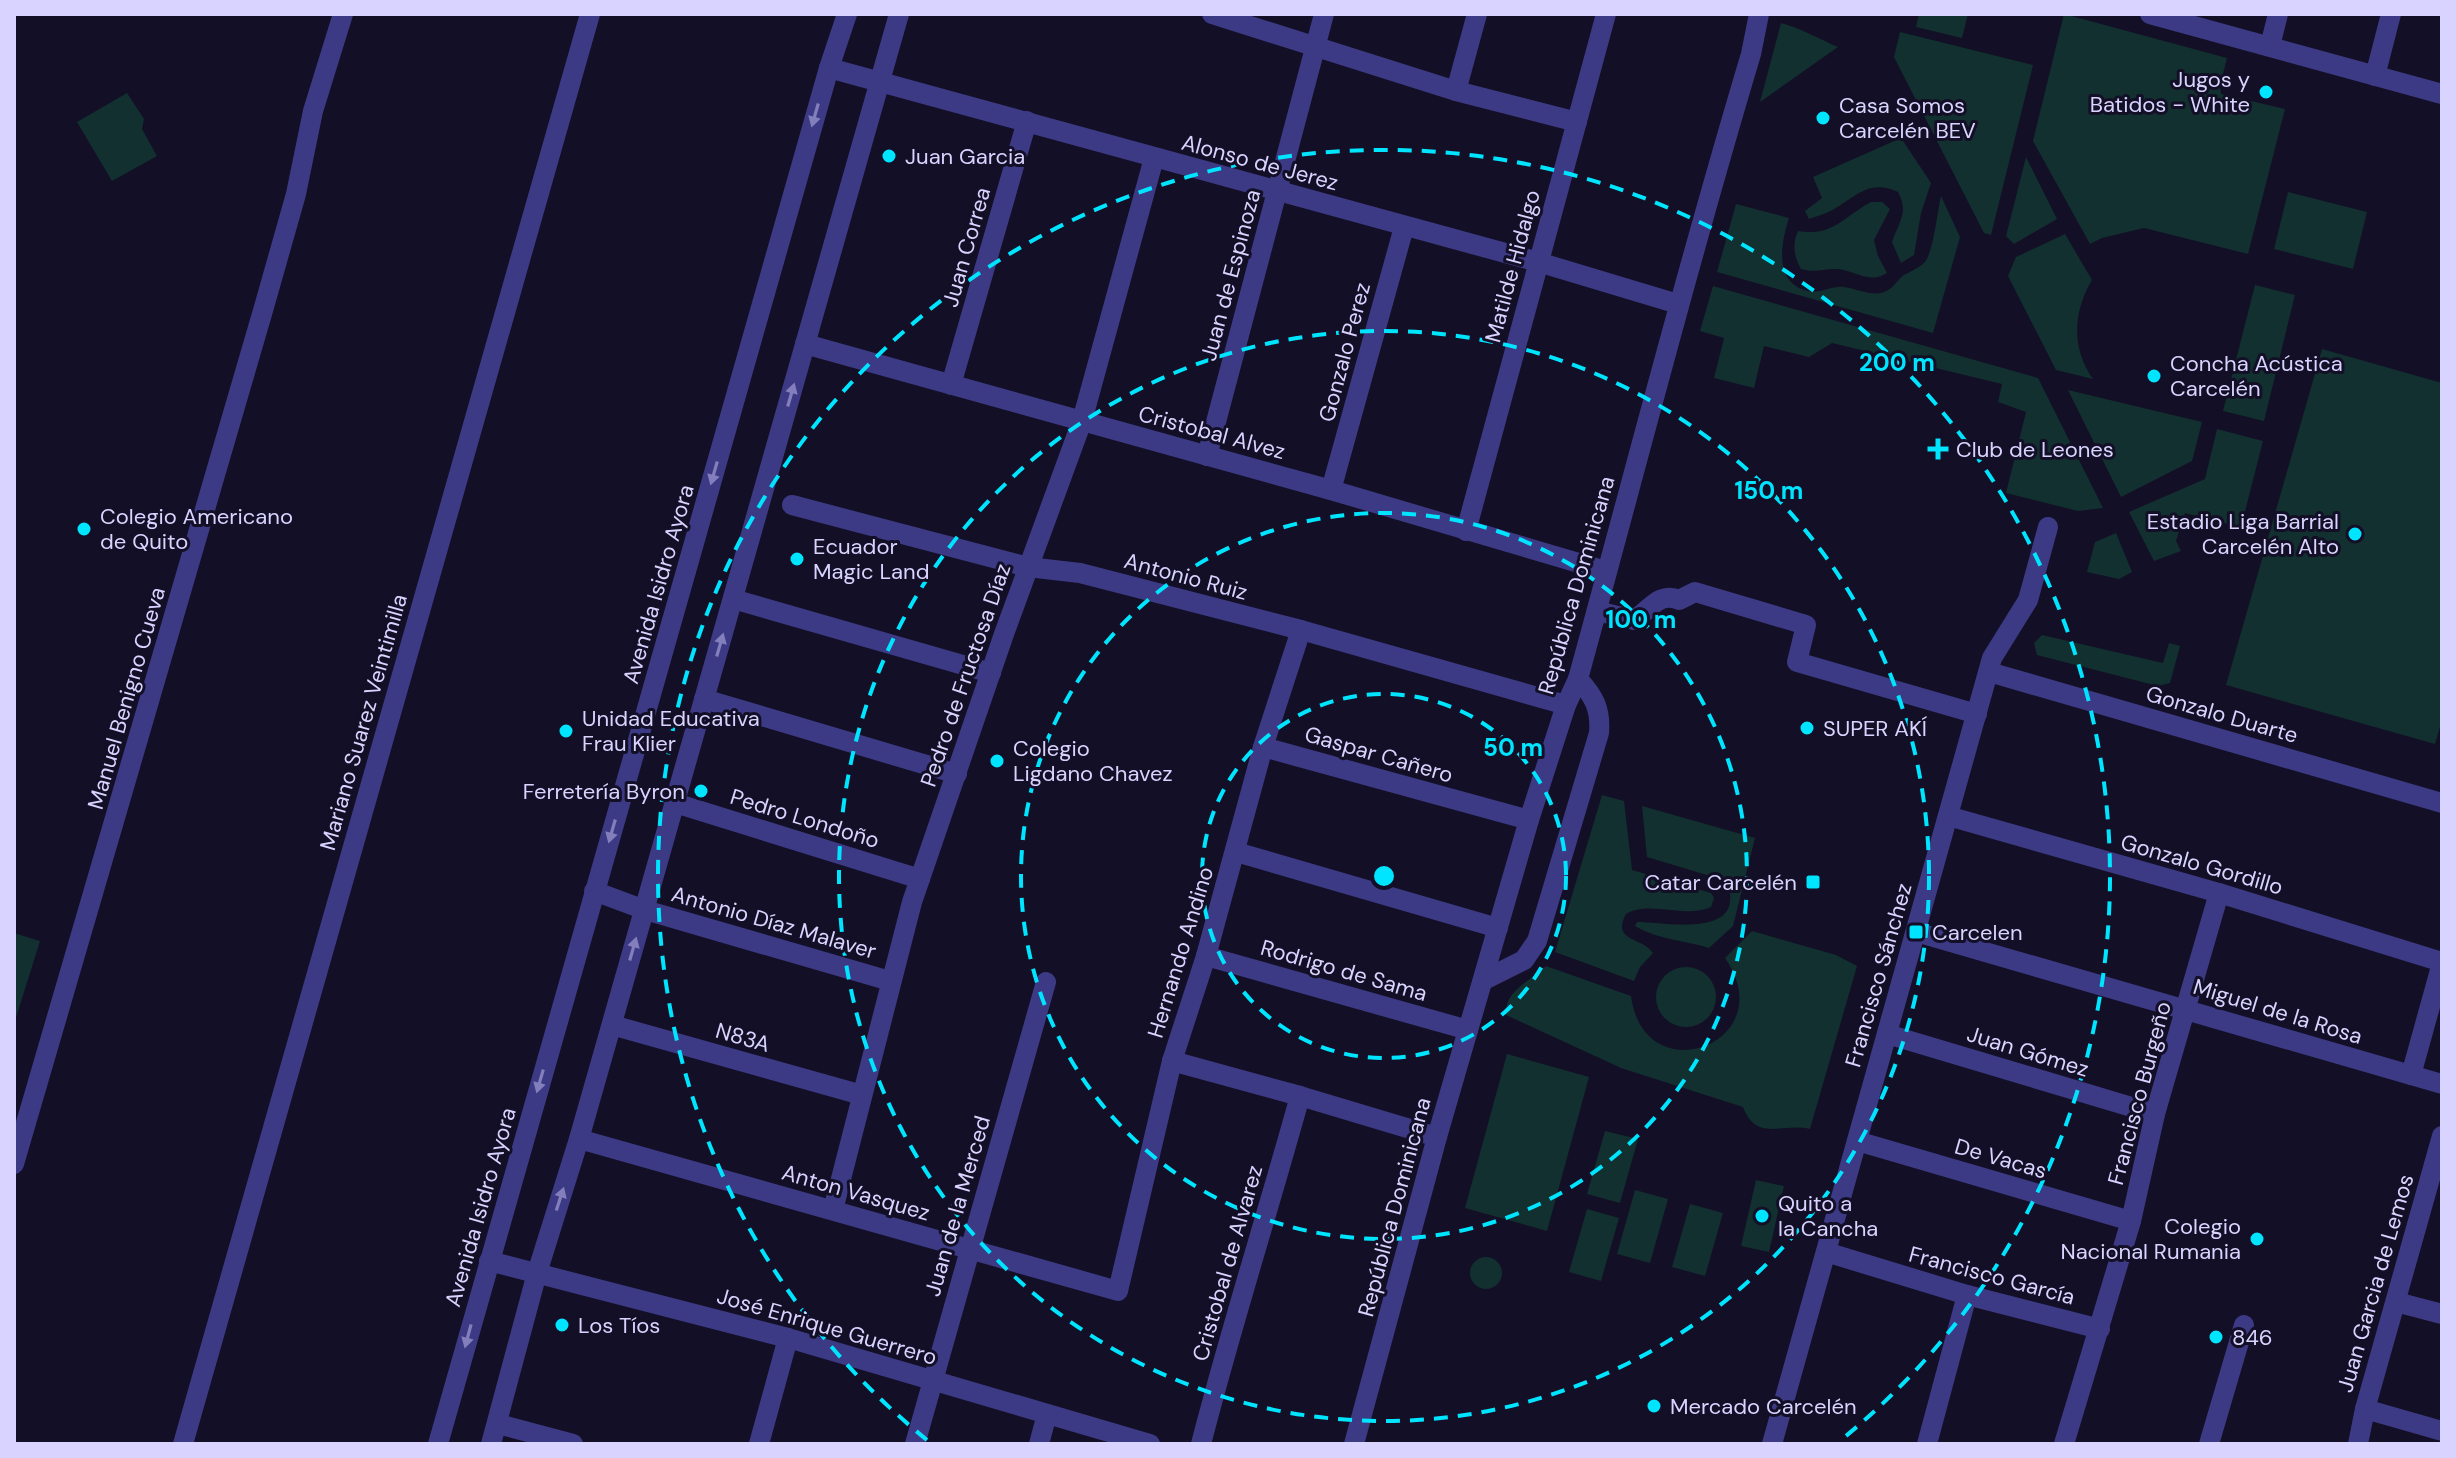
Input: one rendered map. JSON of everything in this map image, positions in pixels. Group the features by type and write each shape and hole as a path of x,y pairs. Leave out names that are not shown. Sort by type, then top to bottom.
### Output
{"street":[{"name":"Manuel Benigno Cueva","path":"14,1164 264,307 296,194 313,111 343,14"},
{"name":"Mariano Suarez Veintimilla","path":"183,1444 590,14"},
{"name":"Avenida Isidro Ayora","path":"438,1444 829,68 847,14"},
{"path":"573,1444 494,1434 537,1273 612,1025 899,14"},
{"path":"1212,14 1456,91 1577,122"},
{"name":"Juan de Espinoza","path":"1207,456 1324,14"},
{"path":"1456,91 1477,14"},
{"name":"Matilde Hidalgo","path":"1466,531 1606,14"},
{"name":"República Dominicana","path":"1354,1444 1437,1137 1529,820 1566,705 1578,679 1678,304 1751,54 1759,14"},
{"path":"2270,46 2278,14"},
{"path":"2375,76 2391,14"},
{"path":"2158,15 2442,94"},
{"name":"Alonso de Jerez","path":"829,68 1538,262 1678,304"},
{"name":"Juan Correa","path":"951,385 1027,121"},
{"name":"Pedro de Fructosa Díaz","path":"833,1210 890,981 920,879 1082,421 1154,158"},
{"name":"Gonzalo Perez","path":"1331,490 1404,227"},
{"name":"Cristobal Alvez","path":"805,344 1331,490 1606,571"},
{"name":"Antonio Ruiz","path":"792,505 1028,567 1080,573 1301,630 1566,705"},
{"name":"Francisco Sánchez","path":"1772,1444 1992,658 2028,600 2048,527"},
{"path":"1597,611 1634,620 1647,613 1660,599 1673,597 1679,600 1695,592 1806,625 1797,662 1977,714"},
{"path":"733,599 991,673"},
{"name":"Hernando Andino","path":"1118,1291 1172,1061 1206,956 1263,747 1301,630"},
{"name":"Gonzalo Duarte","path":"1989,672 2442,803"},
{"path":"1484,980 1524,960 1537,941 1599,733 1601,715 1592,695 1578,679"},
{"path":"704,699 957,774"},
{"name":"Gaspar Cañero","path":"1263,747 1529,820"},
{"name":"Pedro Londoño","path":"675,803 920,879"},
{"name":"Gonzalo Gordillo","path":"1948,816 2219,893 2442,963"},
{"path":"1236,852 1498,928"},
{"name":"Antonio Díaz Malaver","path":"594,891 645,910 890,981"},
{"name":"Francisco Burgeño","path":"2064,1444 2131,1221 2155,1114 2219,893"},
{"name":"Miguel de la Rosa","path":"1916,932 2442,1084"},
{"name":"Rodrigo de Sama","path":"1206,956 1468,1030"},
{"path":"2411,1075 2442,963"},
{"name":"Juan de la Merced","path":"915,1444 1046,982"},
{"name":"N83A","path":"612,1025 862,1095"},
{"name":"Juan Gómez","path":"1887,1034 2155,1114"},
{"path":"1172,1061 1437,1137"},
{"name":"Cristobal de Alvarez","path":"1201,1444 1232,1324 1248,1282 1300,1096"},
{"name":"Juan Garcia de Lemos","path":"2358,1444 2396,1302 2434,1194 2442,1136"},
{"name":"Anton Vasquez","path":"579,1139 1118,1291"},
{"name":"De Vacas","path":"1857,1141 2131,1221"},
{"name":"Francisco García","path":"1826,1252 1967,1295 2100,1329"},
{"name":"José Enrique Guerrero","path":"489,1261 788,1338 1148,1444"},
{"path":"1927,1444 1967,1295"},
{"path":"2396,1302 2442,1314"},
{"path":"2209,1444 2244,1325"},
{"path":"759,1444 788,1338"},
{"path":"2365,1409 2442,1431"},
{"path":"1039,1444 1047,1414"}],"green space":[{"path":"1919,14 1968,14 1962,38 1916,27"},
{"path":"2064,14 2227,58 2221,94 2285,109 2248,254 2144,228 2090,244 2033,141"},
{"path":"1781,23 1838,47 1760,102"},
{"path":"1900,32 2033,65 1991,235 1984,233 1894,57"},
{"path":"127,93 144,119 142,129 157,156 112,181 77,122"},
{"path":"1901,138 1931,183 1921,213 1914,255 1901,263 1892,242 1903,211 1898,192 1873,188 1817,217 1809,219 1805,211 1822,198 1813,177"},
{"path":"2026,157 2057,219 2014,244 2006,236"},
{"path":"2288,192 2367,212 2353,269 2274,249"},
{"path":"1941,196 1960,237 1933,333 1717,272 1736,204 1789,218 1782,261 1789,280 1797,287 1813,292 1840,287 1874,293 1886,291 1902,276 1925,262 1933,240"},
{"path":"1871,202 1882,202 1890,209 1874,240 1887,273 1874,277 1842,270 1801,269 1795,250 1798,231 1829,228"},
{"path":"2065,234 2092,280 2081,305 2077,330 2081,355 2093,379 2056,370 2008,276 2016,257"},
{"path":"2255,285 2295,295 2264,421 2223,411"},
{"path":"1713,286 2038,378 2103,508 2078,511 2006,493 2026,412 1998,402 2002,384 1832,343 1809,357 1764,346 1754,388 1714,378 1724,338 1700,331"},
{"name":"Estadio Liga Barrial Carcelén Alto","path":"2322,349 2442,383 2442,720 2435,744 2226,685"},
{"path":"2068,390 2202,422 2192,461 2121,497"},
{"path":"2217,429 2263,441 2241,527 2185,513 2176,541 2181,551 2154,561 2129,512 2205,479"},
{"path":"2116,533 2132,572 2119,579 2087,572 2095,542"},
{"path":"2042,635 2163,663 2169,643 2180,646 2170,683 2158,686 2037,655 2034,643"},
{"path":"1602,795 1624,801 1632,870 1711,893 1714,898 1711,907 1701,910 1646,909 1626,914 1622,930 1653,953 1640,967 1634,981 1555,952"},
{"path":"1642,806 1755,838 1733,926 1709,948 1662,937 1635,926 1637,922 1705,923 1726,912 1730,902 1728,889 1720,879 1647,857"},
{"path":"1752,931 1836,955 1857,966 1810,1129 1771,1129 1755,1125 1743,1107 1621,1068 1506,1015 1509,999 1514,992 1546,966 1631,996 1641,1026 1659,1044 1682,1050 1705,1046 1725,1033 1737,1014 1738,988 1725,958"},
{"path":"14,933 40,941 14,1024"},
{"path":"1686,967 1698,969 1707,976 1714,985 1714,1009 1707,1018 1698,1025 1686,1027 1674,1025 1665,1018 1658,1009 1656,997 1658,985 1665,976 1674,969"},
{"path":"1507,1054 1589,1077 1547,1231 1465,1208"},
{"path":"1605,1131 1638,1139 1620,1203 1587,1194"},
{"path":"1756,1180 1784,1186 1769,1252 1741,1246"},
{"path":"1635,1190 1668,1199 1650,1263 1617,1254"},
{"path":"1690,1204 1723,1213 1705,1276 1672,1267"},
{"path":"1587,1209 1619,1218 1601,1281 1569,1272"},
{"path":"1486,1257 1497,1262 1502,1273 1497,1284 1486,1289 1475,1284 1470,1273 1475,1262"}],"place":[{"name":"Jugos y Batidos - White","path":"2266,92"},
{"name":"Casa Somos Carcelén BEV","path":"1823,118"},
{"name":"Juan Garcia","path":"889,156"},
{"name":"Concha Acústica Carcelén","path":"2154,376"},
{"name":"Club de Leones","path":"1938,449"},
{"name":"Colegio Americano de Quito","path":"84,529"},
{"name":"Estadio Liga Barrial Carcelén Alto","path":"2355,534"},
{"name":"Ecuador Magic Land","path":"797,559"},
{"name":"SUPER AKÍ","path":"1807,728"},
{"name":"Unidad Educativa Frau Klier","path":"566,731"},
{"name":"Colegio Ligdano Chavez","path":"997,761"},
{"name":"Ferretería Byron","path":"701,791"},
{"name":"Catar Carcelén","path":"1813,882"},
{"name":"Carcelen","path":"1916,932"},
{"name":"Quito a la Cancha","path":"1762,1216"},
{"name":"Colegio Nacional Rumania","path":"2257,1239"},
{"name":"Los Tíos","path":"562,1325"},
{"name":"846","path":"2216,1337"},
{"name":"Mercado Carcelén","path":"1654,1406"}]}
